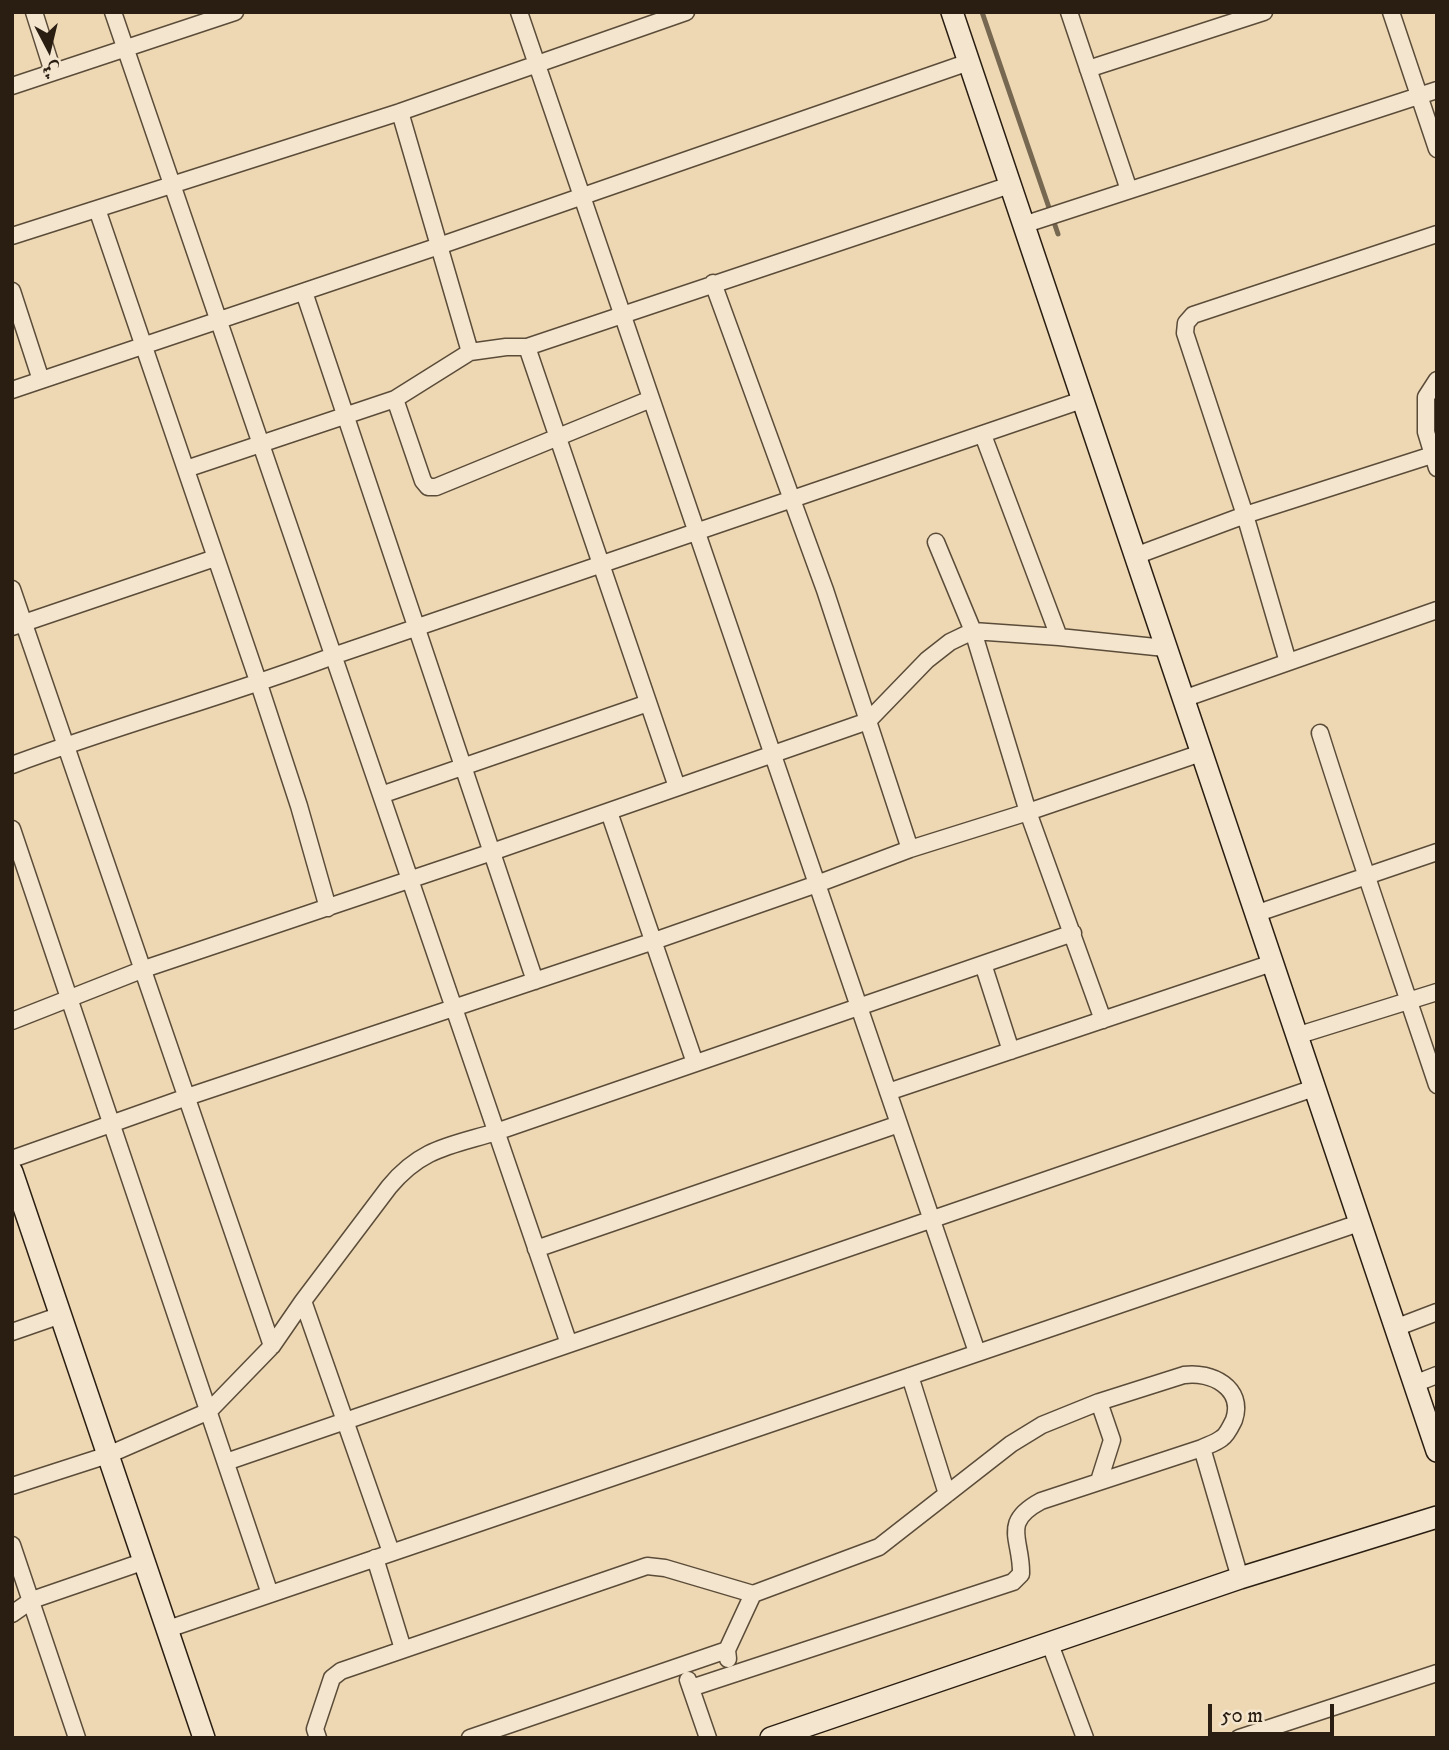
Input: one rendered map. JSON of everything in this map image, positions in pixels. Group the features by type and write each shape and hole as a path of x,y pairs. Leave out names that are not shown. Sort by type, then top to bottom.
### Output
{"street":[{"path":"34,12 53,72"},
{"path":"113,12 569,1344"},
{"path":"12,86 235,12"},
{"path":"519,12 977,1352"},
{"path":"12,236 400,112 686,12"},
{"path":"952,12 1437,1451"},
{"path":"1069,12 1129,190"},
{"path":"1088,69 1264,12"},
{"path":"1391,12 1437,149"},
{"path":"12,390 439,246 969,62"},
{"path":"1023,225 1437,90"},
{"path":"400,112 470,352"},
{"path":"186,469 395,399 470,352 527,347 1010,185"},
{"path":"97,209 259,684 299,806 328,908"},
{"path":"1287,662 1245,515 1185,333 1186,323 1193,315 1437,234"},
{"path":"713,283 825,590 910,849"},
{"path":"12,291 41,380"},
{"path":"304,292 535,981"},
{"path":"527,347 677,787"},
{"path":"1135,555 1245,515 1435,461 1426,432 1426,397 1437,380"},
{"path":"395,399 423,481 428,487 558,438 651,399"},
{"path":"12,765 66,745 259,684 333,656 1082,400"},
{"path":"983,435 1059,636"},
{"path":"936,542 973,631 1028,812 1103,1020"},
{"path":"18,625 215,558"},
{"path":"12,589 18,625 66,745 272,1346"},
{"path":"1183,699 1437,610"},
{"path":"12,1021 144,970 868,721 926,660 950,642 973,631 1059,636 1165,648"},
{"path":"381,794 648,703"},
{"path":"1320,733 1437,1085"},
{"path":"12,1159 187,1097 654,941 910,849 1201,753"},
{"path":"609,812 695,1063"},
{"path":"12,829 270,1594"},
{"path":"1255,914 1437,852"},
{"path":"12,1486 108,1455 209,1410 272,1346 403,1170 425,1154 1073,933"},
{"path":"888,1092 1272,963"},
{"path":"983,964 1011,1051"},
{"path":"1296,1036 1437,992"},
{"path":"226,1462 1314,1088"},
{"path":"536,1249 899,1124"},
{"path":"12,1172 204,1738"},
{"path":"168,1629 1359,1223"},
{"path":"303,1301 391,1552"},
{"path":"1395,1328 1437,1312"},
{"path":"12,1332 61,1315"},
{"path":"318,1738 316,1729 336,1673 647,1566 665,1568 753,1594 879,1547 1027,1433 1100,1402 1184,1374 1197,1373 1210,1376 1227,1386 1234,1398 1236,1410 1233,1423 1224,1437 1202,1448 1041,1501 1024,1510 1017,1522 1015,1535 1021,1574 1013,1582 691,1688"},
{"path":"1414,1384 1437,1375"},
{"path":"909,1376 947,1494"},
{"path":"1099,1481 1112,1440 1100,1402"},
{"path":"1202,1448 1240,1578"},
{"path":"771,1738 1240,1578 1437,1517"},
{"path":"12,1545 77,1738"},
{"path":"375,1558 403,1649"},
{"path":"12,1614 32,1600 145,1561"},
{"path":"732,1675 727,1650 753,1594"},
{"path":"1050,1644 1085,1738"},
{"path":"470,1738 727,1650"},
{"path":"683,1664 708,1738"},
{"path":"1239,1738 1437,1673"}],"waterway":[{"path":"982,12 1058,234"}]}
